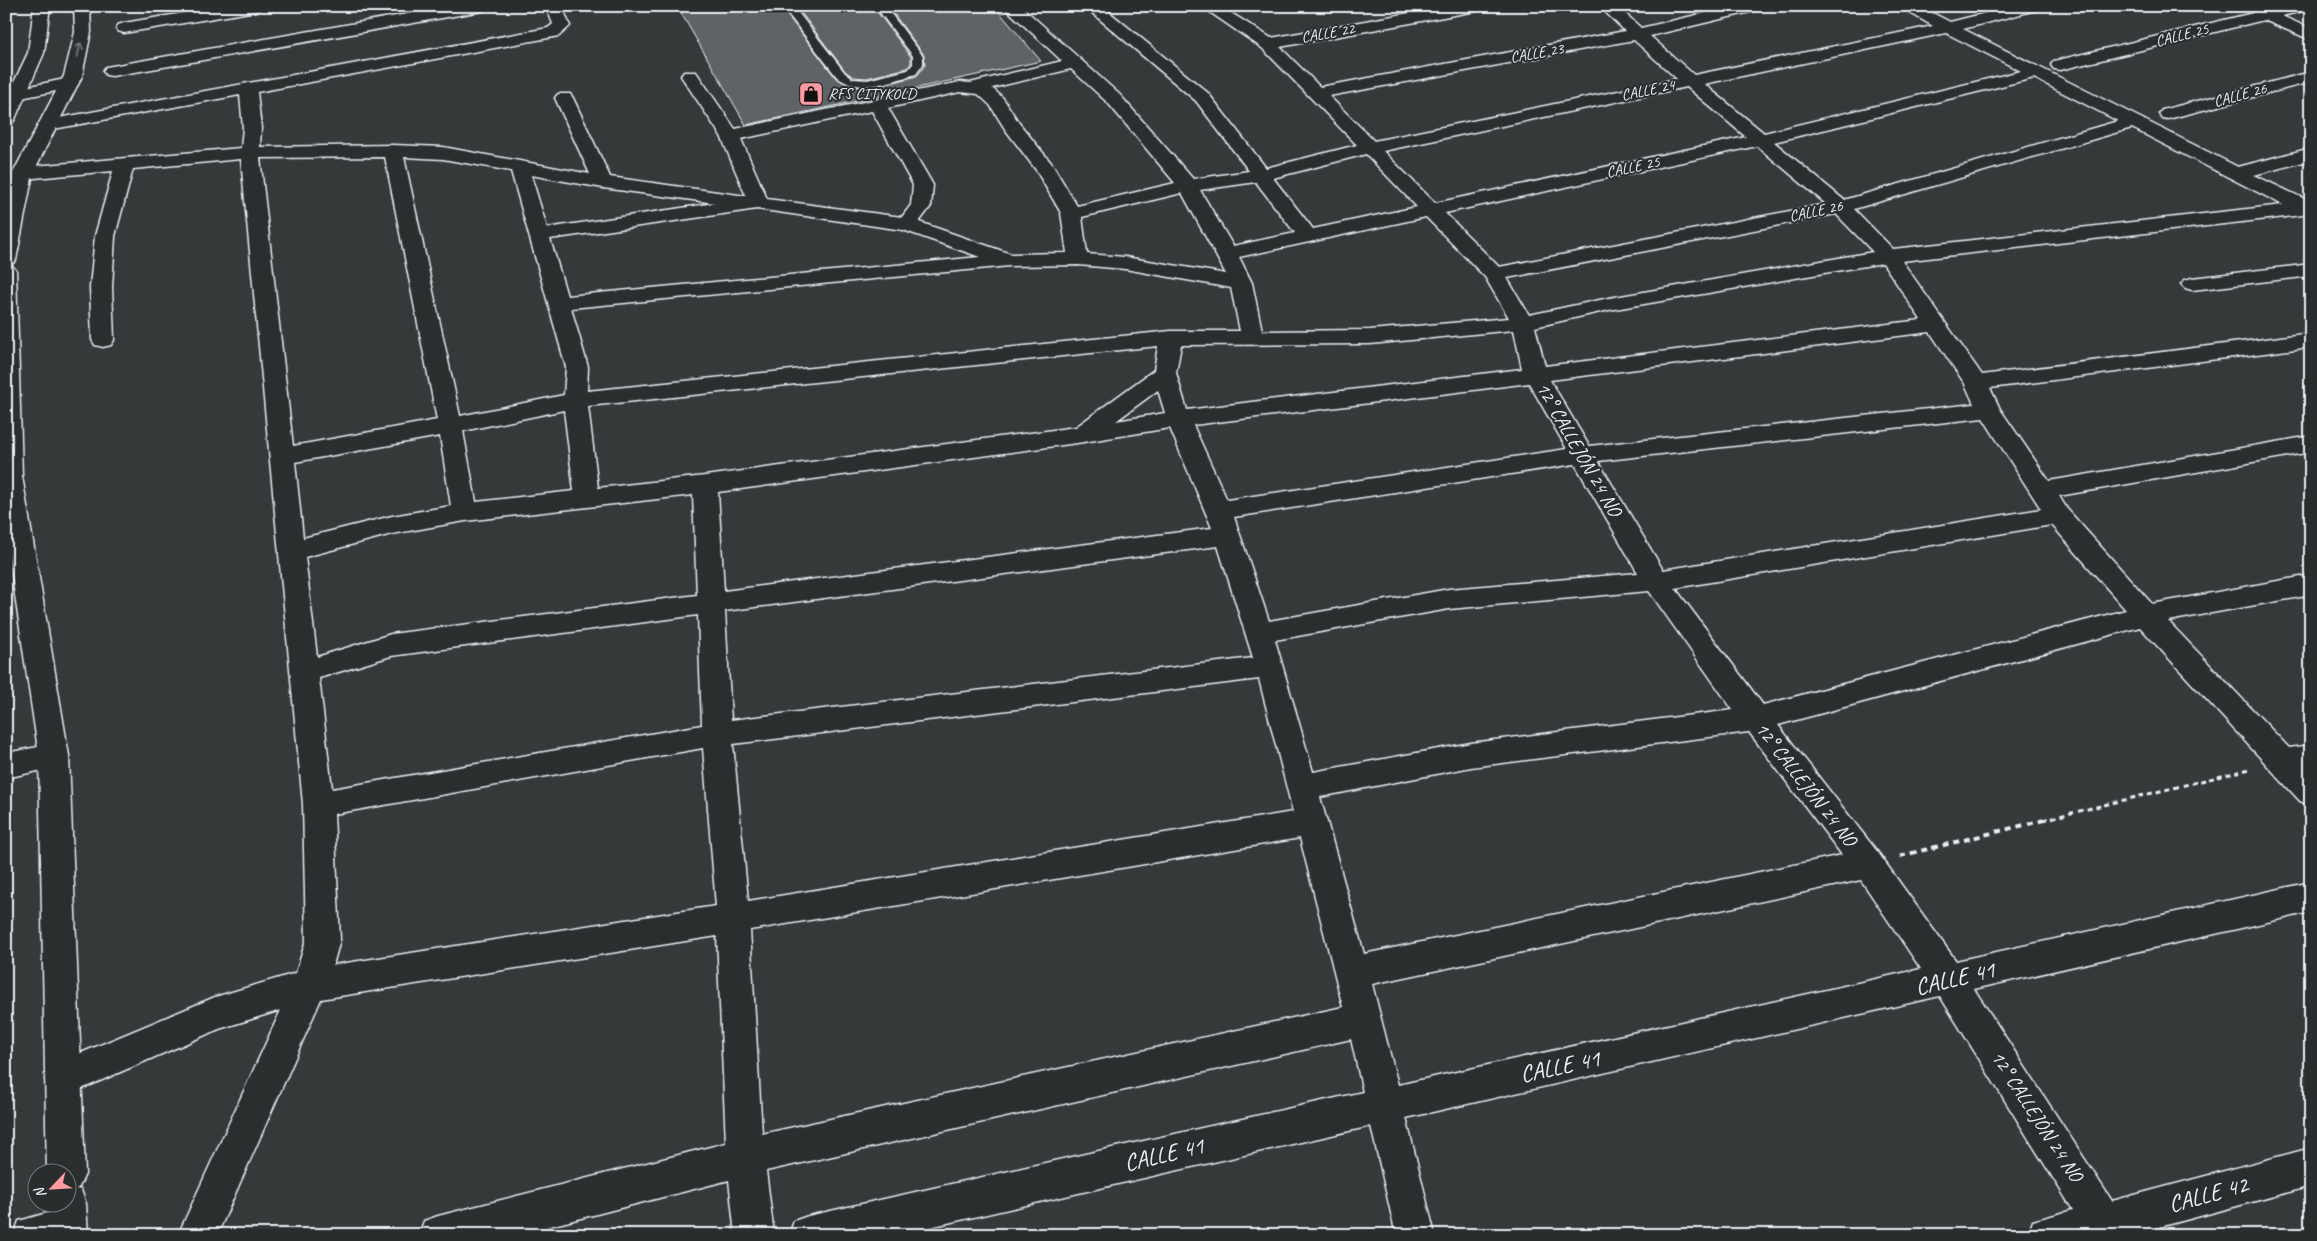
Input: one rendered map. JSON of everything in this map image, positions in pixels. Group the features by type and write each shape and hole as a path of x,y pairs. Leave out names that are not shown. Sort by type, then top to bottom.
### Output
{"street":[{"path":"6,119 12,95 36,53 42,6"},
{"path":"6,260 15,175 48,125 70,83 83,32 82,6"},
{"path":"124,28 256,6"},
{"path":"112,71 482,6"},
{"path":"48,125 553,32 562,26 554,6"},
{"path":"1011,6 1114,98 1188,186 1227,253 1240,284 1252,338"},
{"path":"1092,6 1202,97 1307,235"},
{"name":"12° CALLEJÓN 24 NO","path":"1209,6 1268,44 1494,274 1523,323 1535,374 1656,582 1756,719 1868,864 1949,980 2108,1229"},
{"name":"CALLE 22","path":"1268,44 1476,6"},
{"path":"1607,6 1690,81 1841,207 1888,256 1976,383 1989,410 2058,515 2146,615 2297,759 2311,792"},
{"name":"CALLE 23","path":"1316,93 1638,34 1757,6"},
{"path":"1906,6 2235,174 2307,208"},
{"name":"CALLE 24","path":"1071,213 1188,186 1262,175 1369,148 1946,28 2034,6"},
{"path":"2245,6 2311,35"},
{"name":"CALLE 25","path":"2060,65 2264,14 2304,6"},
{"path":"974,87 1074,63"},
{"name":"CALLE 25","path":"1227,253 1760,140 2037,72"},
{"path":"690,76 730,136 759,203"},
{"name":"CALLE 26","path":"2168,114 2311,77"},
{"path":"12,95 70,83"},
{"path":"197,1235 310,985 323,940 318,804 250,153 252,128 248,87"},
{"path":"730,136 960,87 983,89 997,102 1011,125 1045,168 1071,213 1078,259"},
{"path":"564,98 603,182"},
{"path":"877,105 923,185 921,206 907,224"},
{"name":"CALLE 26","path":"1494,274 1841,207 2133,122"},
{"path":"15,175 125,163 250,153 393,151 443,153 603,182 907,224 1009,260"},
{"path":"393,151 450,426 465,512"},
{"path":"2235,174 2311,154"},
{"path":"104,340 101,287 105,236 125,163"},
{"path":"519,167 577,367 575,400 587,497"},
{"path":"538,235 759,203"},
{"path":"281,456 450,426 575,400 1171,338 1370,337 1523,323 1610,304 1888,256 2307,208"},
{"path":"558,303 1009,260 1078,259 1125,263 1240,284"},
{"path":"6,270 10,476 54,756 66,1164"},
{"path":"2192,284 2311,270"},
{"path":"291,551 392,525 465,512 705,485 1077,435 1178,419 1936,325"},
{"path":"1171,338 1165,373 1178,419 1223,523 1270,667 1313,822 1386,1104 1416,1235"},
{"path":"1976,383 2308,343"},
{"path":"1077,435 1130,401 1165,373"},
{"path":"304,672 391,645 710,602 1223,523 1583,455 1989,410"},
{"path":"2041,491 2311,444"},
{"path":"705,485 717,734 733,918 745,1157 755,1235"},
{"path":"1258,632 1450,598 1656,582 2058,515"},
{"path":"1303,787 1471,755 1756,719 2146,615 2311,585"},
{"path":"318,804 717,734 1270,667"},
{"path":"6,766 54,756"},
{"path":"64,1078 215,1014 310,985 949,884 1313,822"},
{"path":"1352,972 1868,864"},
{"name":"CALLE 41","path":"808,1235 1386,1104 1949,980 2311,897"},
{"path":"438,1235 745,1157 1363,1019"},
{"name":"CALLE 42","path":"2047,1235 2108,1229 2311,1167"}],"lane":[{"path":"787,6 841,75 850,82 861,83 912,72 918,64 918,56 880,6"}],"path":[{"path":"1868,864 2297,759"}],"building":[{"name":"RFS CITYKOLD","path":"677,6 780,6 836,78 855,87 876,87 917,76 925,65 924,55 888,6 994,6 1041,61 746,125"},
{"path":"796,6 873,6 911,57 911,63 907,68 867,78 854,77 846,72"}],"place":[{"name":"RFS CITYKOLD","path":"811,94"}]}
